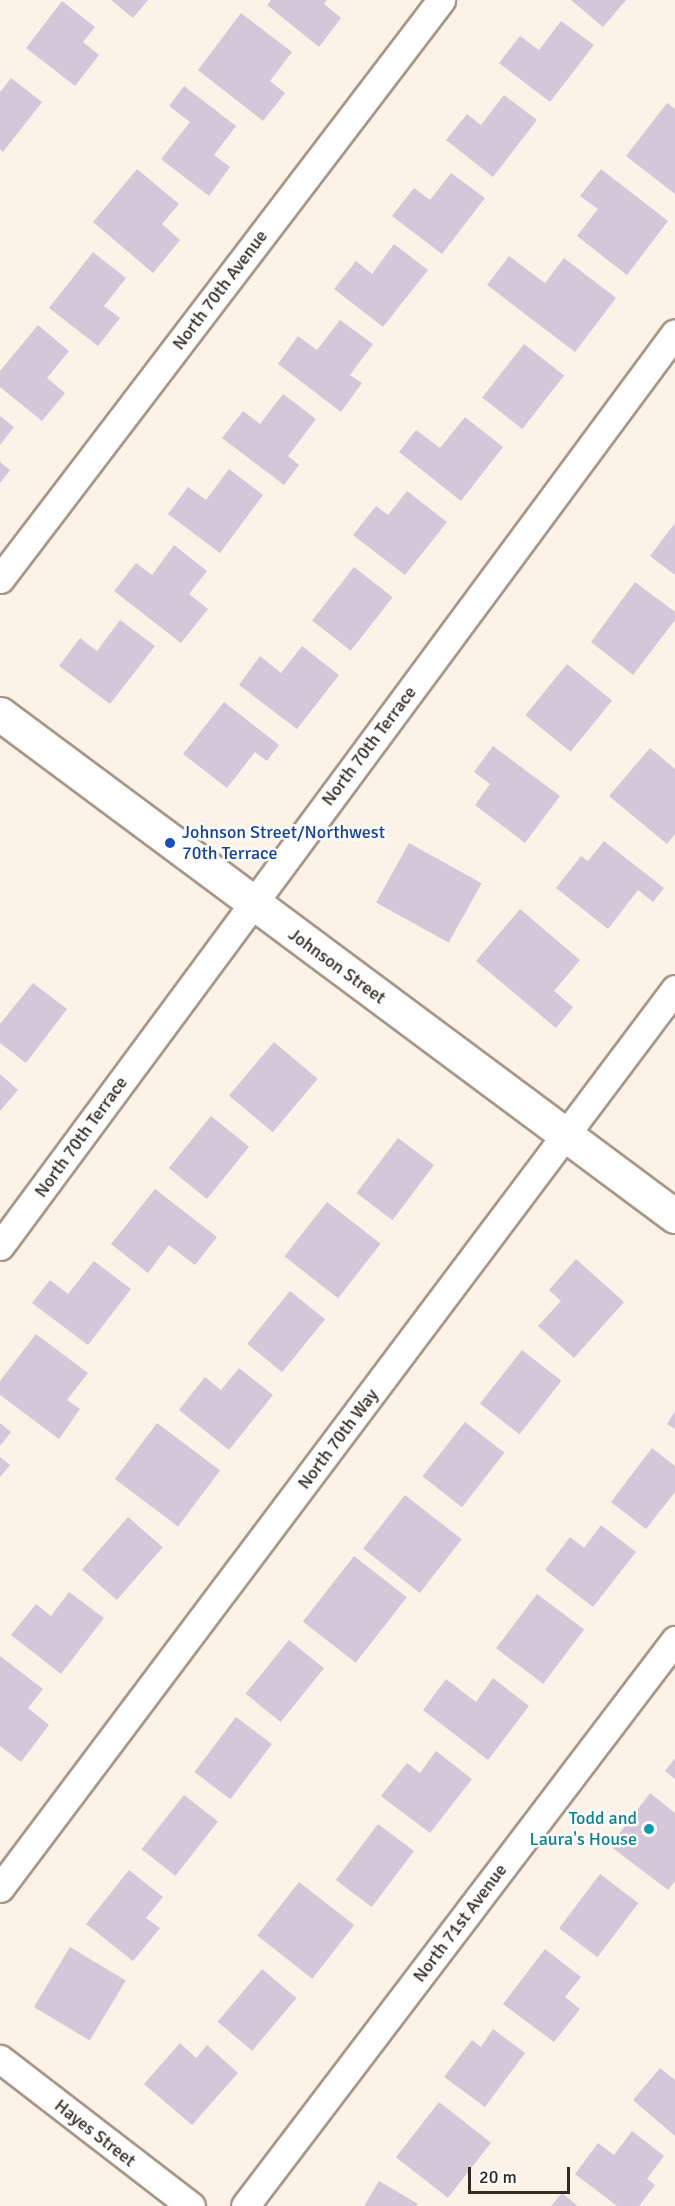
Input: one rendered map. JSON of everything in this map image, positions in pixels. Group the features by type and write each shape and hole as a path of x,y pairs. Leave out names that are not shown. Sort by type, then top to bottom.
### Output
{"street":[{"name":"North 70th Avenue","path":"0,579 441,0"},
{"name":"North 70th Terrace","path":"0,1246 675,333"},
{"name":"Johnson Street","path":"0,714 252,904 675,1216"},
{"name":"North 70th Way","path":"0,1888 567,1136 675,989"},
{"name":"North 71st Avenue","path":"245,2206 675,1640"},
{"name":"Hayes Street","path":"0,2059 191,2206"}],"building":[{"path":"111,0 148,0 133,18"},
{"path":"271,0 327,0 324,4 341,18 319,47 267,5"},
{"path":"571,0 626,0 603,27"},
{"path":"62,1 95,27 83,42 99,55 75,86 26,48"},
{"path":"241,13 292,52 270,81 285,93 263,121 198,70"},
{"path":"561,21 594,45 550,102 499,63 520,36 539,50"},
{"path":"11,78 42,102 3,152 0,149 0,92"},
{"path":"184,86 236,126 214,155 230,167 209,196 161,159 190,122 169,106"},
{"path":"504,95 537,120 493,177 446,140 467,114 481,125"},
{"path":"667,103 675,109 675,194 626,156"},
{"path":"137,169 179,204 162,224 180,240 153,273 93,222"},
{"path":"601,169 668,221 627,275 577,236 598,209 580,196"},
{"path":"451,173 485,198 442,254 392,216 414,188 430,200"},
{"path":"394,244 428,270 383,327 334,289 356,261 372,274"},
{"path":"93,252 126,278 104,306 120,318 98,346 49,308"},
{"path":"509,256 545,283 564,258 616,298 575,352 487,285"},
{"path":"340,320 373,344 350,375 362,383 341,412 278,364 298,336 317,350"},
{"path":"38,325 69,351 47,378 65,393 42,421 0,387 0,371"},
{"path":"524,344 564,375 522,429 482,398"},
{"path":"283,394 316,419 288,456 299,465 284,485 222,438 243,411 260,424"},
{"path":"0,416 14,427 0,445"},
{"path":"465,417 503,447 461,501 399,452 416,430 440,448"},
{"path":"0,462 10,470 0,483"},
{"path":"229,469 263,495 220,553 168,514 188,487 206,500"},
{"path":"407,491 447,522 405,575 353,535 376,506 388,515"},
{"path":"675,523 675,575 650,556"},
{"path":"174,545 207,571 189,594 208,609 181,643 114,591 136,563 152,575"},
{"path":"354,567 393,597 351,651 312,621"},
{"path":"635,582 675,612 675,620 633,675 591,642"},
{"path":"120,620 155,646 110,704 59,666 80,638 97,651"},
{"path":"302,646 339,675 297,729 239,685 260,656 281,673"},
{"path":"567,664 612,701 571,752 525,715"},
{"path":"224,702 279,745 267,761 255,752 227,788 183,754"},
{"path":"493,746 560,796 525,843 475,805 490,784 474,772"},
{"path":"650,748 675,769 675,834 667,844 609,796"},
{"path":"604,841 664,888 653,902 638,890 608,929 556,888 581,856 588,861"},
{"path":"409,843 482,883 449,943 376,902"},
{"path":"520,909 580,960 554,991 573,1007 556,1028 476,961"},
{"path":"33,983 67,1009 26,1063 0,1043 0,1024"},
{"path":"274,1042 318,1079 273,1132 229,1096"},
{"path":"0,1074 18,1090 0,1111"},
{"path":"211,1116 249,1147 207,1199 169,1168"},
{"path":"398,1138 434,1165 392,1220 356,1193"},
{"path":"155,1189 217,1237 195,1265 169,1245 148,1273 111,1244"},
{"path":"327,1202 381,1244 338,1298 285,1256"},
{"path":"576,1259 624,1302 574,1358 538,1326 561,1301 549,1290"},
{"path":"94,1261 131,1289 88,1345 32,1303 50,1280 68,1294"},
{"path":"290,1291 325,1319 282,1372 247,1344"},
{"path":"36,1334 88,1373 67,1400 80,1409 59,1439 0,1395 0,1381"},
{"path":"522,1350 561,1381 520,1434 480,1404"},
{"path":"239,1368 273,1395 229,1450 179,1410 205,1377 221,1390"},
{"path":"675,1411 675,1429 667,1424"},
{"path":"465,1422 504,1453 462,1507 423,1476"},
{"path":"0,1423 11,1432 0,1446"},
{"path":"157,1423 220,1471 178,1526 115,1479"},
{"path":"652,1448 675,1466 675,1492 646,1529 611,1502"},
{"path":"0,1457 10,1465 0,1477"},
{"path":"405,1495 462,1539 420,1593 363,1549"},
{"path":"128,1517 163,1547 117,1600 82,1570"},
{"path":"601,1525 636,1552 593,1607 545,1570 570,1537 584,1548"},
{"path":"354,1556 407,1597 356,1663 303,1621"},
{"path":"69,1592 104,1618 61,1674 11,1635 36,1604 51,1616"},
{"path":"537,1594 584,1630 543,1684 496,1648"},
{"path":"289,1640 324,1668 281,1722 246,1694"},
{"path":"0,1656 43,1689 28,1708 49,1725 21,1762 0,1746"},
{"path":"493,1678 529,1706 488,1760 423,1710 446,1679 476,1702"},
{"path":"236,1717 272,1744 230,1799 194,1772"},
{"path":"436,1751 472,1779 430,1833 381,1796 407,1763 420,1773"},
{"path":"675,1758 675,1779 665,1771"},
{"name":"Todd and Laura's House","path":"650,1793 675,1813 675,1881 668,1890 610,1846"},
{"path":"184,1795 218,1821 175,1876 142,1849"},
{"path":"378,1824 414,1851 372,1907 336,1880"},
{"path":"129,1870 163,1897 146,1918 160,1928 133,1961 86,1924"},
{"path":"600,1874 638,1903 597,1957 559,1928"},
{"path":"299,1882 354,1925 312,1979 257,1936"},
{"path":"70,1947 126,1980 90,2040 34,2007"},
{"path":"545,1949 581,1977 565,1997 580,2009 554,2042 503,2004"},
{"path":"262,1969 296,1998 252,2051 218,2022"},
{"path":"493,2029 525,2053 485,2107 444,2077 472,2040 481,2047"},
{"path":"180,2043 196,2058 207,2045 238,2073 192,2125 144,2084"},
{"path":"660,2068 675,2080 675,2136 633,2100"},
{"path":"439,2102 491,2143 448,2198 396,2157"},
{"path":"632,2131 664,2156 647,2179 655,2185 639,2206 617,2206 575,2174 598,2143 614,2155"},
{"path":"379,2181 418,2204 416,2206 364,2206"},
{"path":"562,2193 578,2206 551,2206"}],"place":[{"name":"Johnson Street/Northwest 70th Terrace","path":"170,843"},
{"name":"Todd and Laura's House","path":"649,1829"}]}
